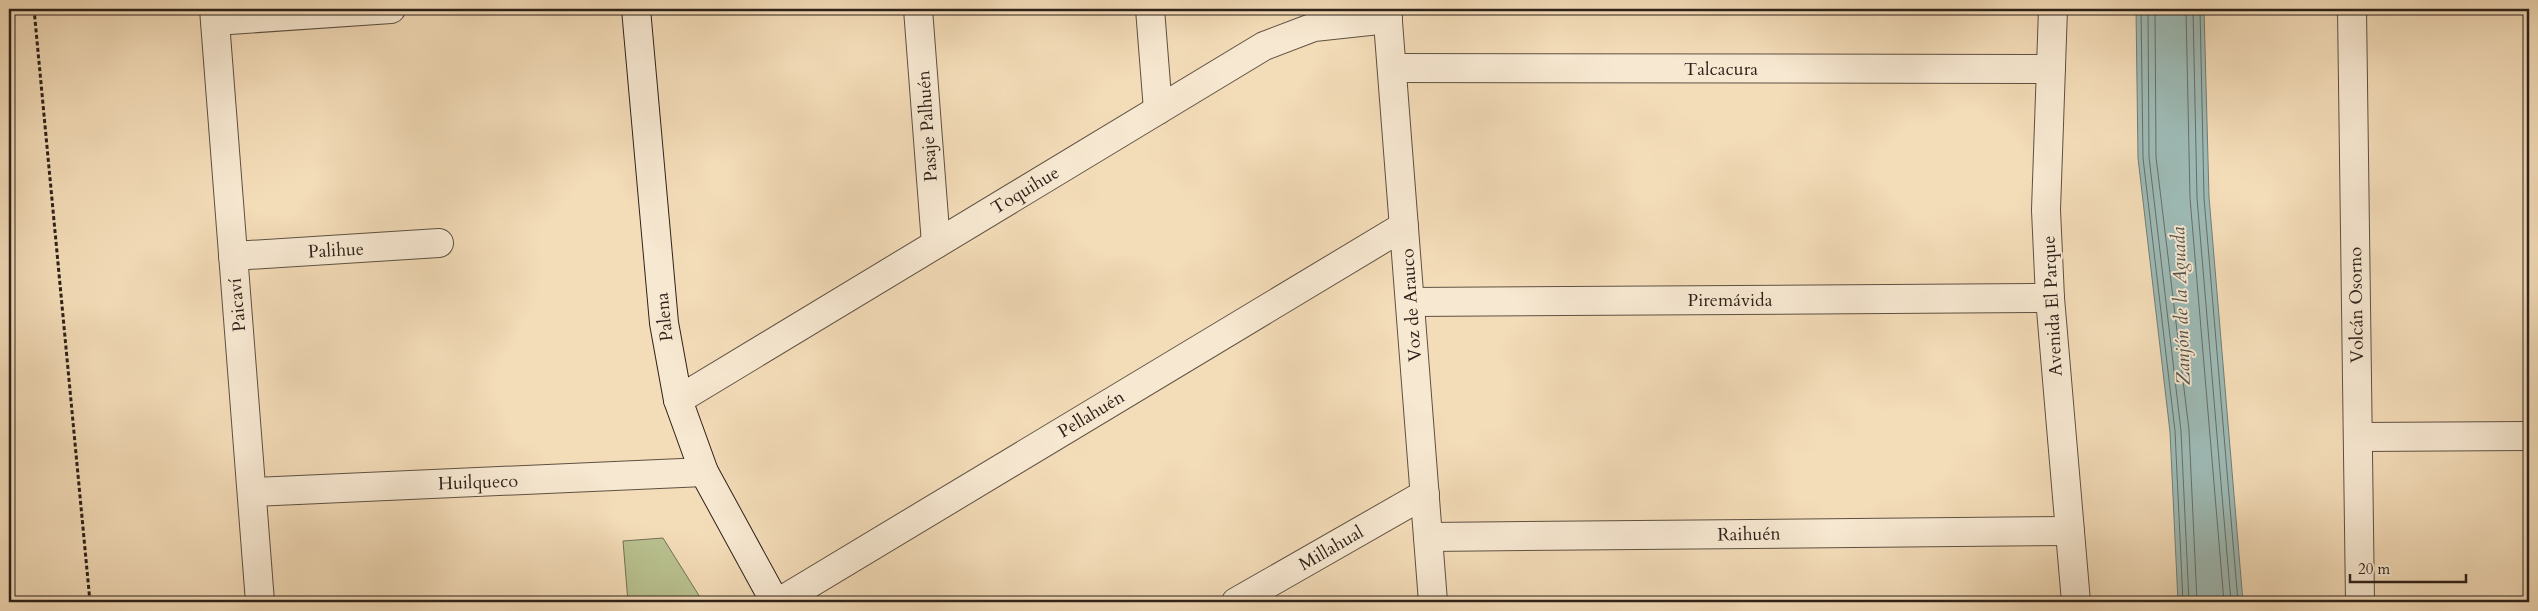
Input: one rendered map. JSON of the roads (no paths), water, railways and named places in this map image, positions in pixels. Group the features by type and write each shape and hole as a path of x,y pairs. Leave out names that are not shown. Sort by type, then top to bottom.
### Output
{"street":[{"path":"214,15 391,9"},
{"name":"Palena","path":"636,9 664,323 678,400 704,472 775,602"},
{"name":"Pasaje Palhuén","path":"918,9 936,244"},
{"path":"1150,9 1158,110"},
{"name":"Avenida El Parque","path":"2053,9 2046,210 2050,298 2076,602"},
{"name":"Volcán Osorno","path":"2352,9 2360,602"},
{"name":"Toquihue","path":"678,400 1264,46 1314,27 1388,14"},
{"name":"Voz de Arauco","path":"1388,14 1433,602"},
{"name":"Paicaví","path":"214,15 260,602"},
{"name":"Talcacura","path":"1392,68 2050,69"},
{"name":"Pellahuén","path":"779,602 1404,226"},
{"name":"Palihue","path":"233,256 439,244"},
{"name":"Piremávida","path":"1410,302 2050,298"},
{"path":"2358,437 2529,436"},
{"name":"Huilqueco","path":"252,492 704,472"},
{"name":"Millahual","path":"1236,602 1425,494"},
{"name":"Raihuén","path":"1428,537 2070,531"}],"water":[{"name":"Zanjón de la Aguada","path":"2136,9 2204,9 2209,197 2243,602 2178,602 2170,432 2138,158"}]}
